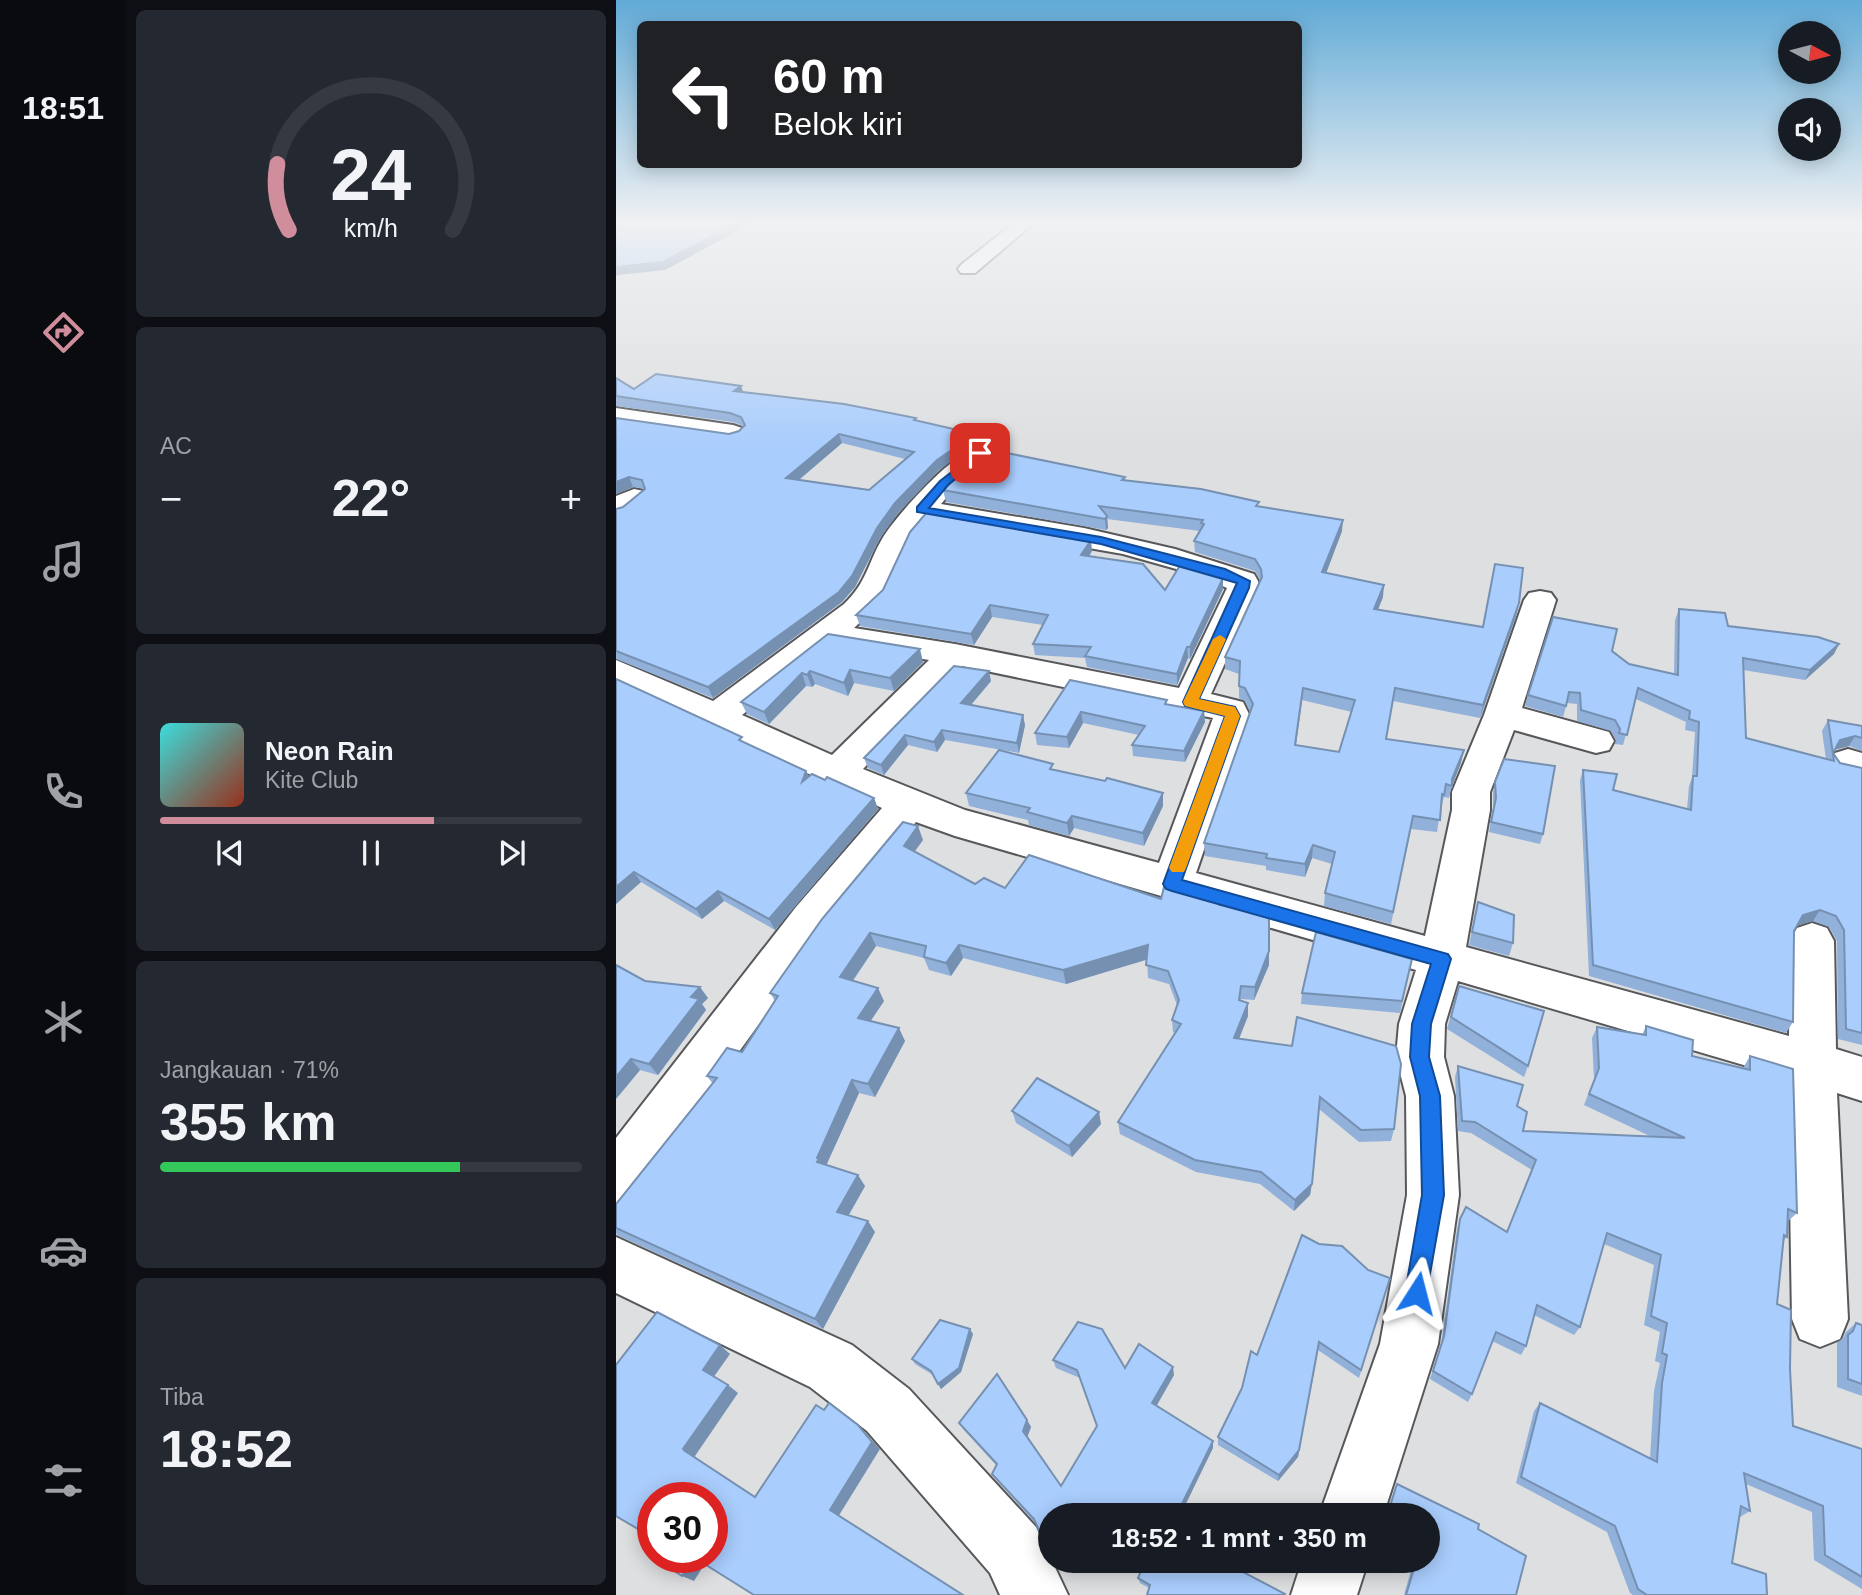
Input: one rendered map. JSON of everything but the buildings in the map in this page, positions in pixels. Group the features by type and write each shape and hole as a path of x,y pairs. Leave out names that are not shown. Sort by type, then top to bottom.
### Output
{"street":[{"path":"616,416 733,433"},
{"path":"716,717 855,611 873,593 897,539 944,483 980,453"},
{"path":"921,510 1101,541 1220,572 1243,581 1240,596 1190,702"},
{"path":"1355,1503 1409,1344 1433,1195 1430,1096 1420,1057 1422,1024 1442,959 1471,810 1471,792 1502,715 1540,600"},
{"path":"823,633 956,654 1230,710 1232,716 1172,884"},
{"path":"836,773 956,654"},
{"path":"616,671 836,773 955,822 1862,1079"},
{"path":"1502,715 1596,741"},
{"path":"616,1179 811,919 909,803"},
{"path":"1812,941 1812,1064 1820,1319"},
{"path":"616,1264 831,1366 888,1410 1013,1550 1035,1595"},
{"path":"1324,1595 1331,1573"}],"slow traffic":[{"path":"1178,868 1232,716 1230,710 1190,702 1220,639"}],"route":[{"path":"980,453 944,483 921,510 1015,524 1101,541 1220,572 1243,581 1243,588 1190,702 1230,710 1232,716 1172,884 1442,959 1422,1024 1420,1057 1430,1096 1433,1195 1417,1293"}]}
